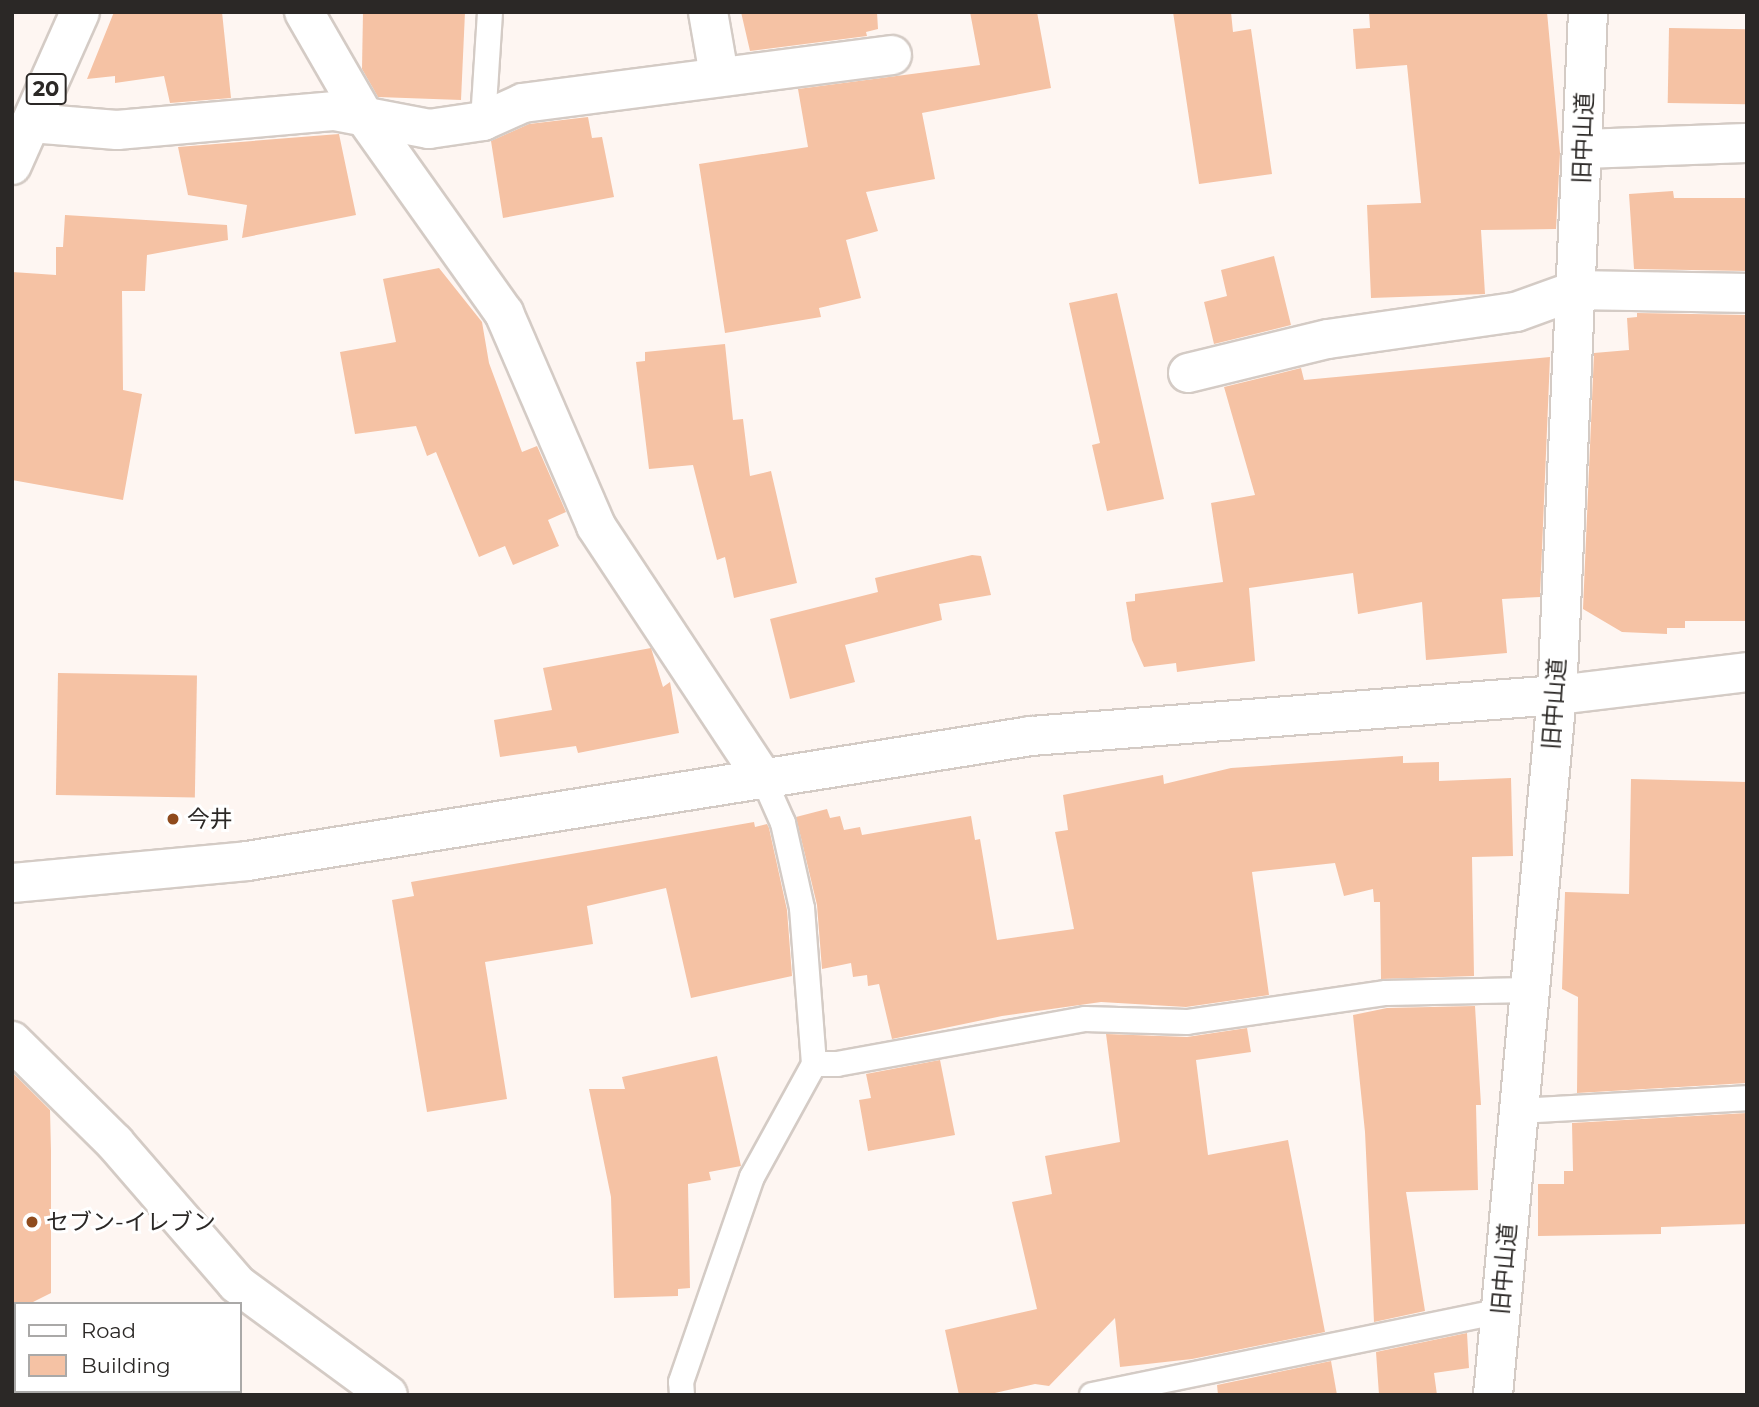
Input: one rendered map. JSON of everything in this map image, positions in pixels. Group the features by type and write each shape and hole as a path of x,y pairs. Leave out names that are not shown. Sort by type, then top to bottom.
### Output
{"main road":[{"name":"20","path":"12,165 80,12"},
{"path":"304,12 364,116 504,313 596,526 763,778"},
{"path":"708,12 719,75"},
{"name":"旧中山道","path":"1493,1395 1557,695 1558,597 1577,290 1588,12"},
{"path":"31,122 117,130 335,111 429,129 483,121 523,103 719,75 892,55"},
{"path":"1583,149 1747,143"},
{"path":"1188,373 1328,339 1516,312 1577,290 1747,293"},
{"path":"12,883 247,861 1031,736 1557,695 1747,672"},
{"path":"12,1041 115,1143 237,1283 388,1395"}],"lane":[{"path":"483,121 490,12"},
{"path":"682,1395 681,1382 751,1177 814,1064 802,908 783,823 763,778"},
{"path":"814,1064 837,1064 1085,1019 1187,1022 1386,993 1528,990"},
{"path":"1518,1111 1747,1098"},
{"path":"1092,1395 1500,1311"}],"building":[{"path":"114,12 222,12 231,98 170,103 164,76 115,83 115,76 87,79"},
{"path":"363,12 465,12 461,100 378,97 362,69"},
{"path":"741,12 877,12 878,29 866,32 867,36 750,51"},
{"path":"970,12 1037,12 1051,88 922,113 935,179 866,192 878,231 846,240 861,298 819,308 821,317 725,333 699,164 808,147 798,89 980,65"},
{"path":"1173,12 1231,12 1233,32 1251,29 1272,174 1199,184"},
{"path":"1369,12 1547,12 1560,153 1556,229 1481,230 1485,294 1371,298 1367,205 1421,203 1407,65 1356,69 1353,29 1370,28"},
{"path":"1669,28 1747,29 1746,104 1668,103"},
{"path":"588,117 592,138 602,137 614,197 503,218 491,141 529,124"},
{"path":"339,134 356,215 242,238 247,205 188,195 178,147"},
{"path":"1673,191 1674,198 1747,198 1747,271 1634,269 1629,194"},
{"path":"65,215 227,225 228,240 147,255 145,291 122,291 123,390 142,394 123,500 12,480 12,272 56,275 56,247 63,247"},
{"path":"1274,256 1291,325 1214,344 1204,302 1227,296 1221,270"},
{"path":"439,268 482,322 489,363 522,452 537,446 566,512 548,520 559,546 513,565 505,546 479,557 436,452 427,456 416,426 355,434 340,352 396,342 383,279"},
{"path":"1117,293 1164,499 1107,511 1092,445 1100,443 1069,303"},
{"path":"1637,313 1747,315 1747,621 1685,621 1685,628 1667,628 1667,634 1622,632 1583,609 1594,353 1629,350 1627,318 1637,317"},
{"path":"725,344 733,420 743,419 750,476 771,471 797,583 734,598 725,557 717,560 693,465 649,469 636,362 645,361 645,352"},
{"path":"1550,357 1540,597 1502,599 1507,653 1426,660 1422,602 1358,614 1353,573 1249,588 1255,661 1177,672 1176,663 1144,667 1132,640 1126,602 1135,601 1135,594 1223,582 1211,503 1255,495 1224,387 1301,368 1304,380"},
{"path":"972,555 981,556 991,595 939,604 942,620 845,645 855,682 790,699 770,619 878,592 875,578"},
{"path":"651,648 663,687 670,682 679,733 578,753 576,746 500,757 494,720 552,710 543,668"},
{"path":"58,673 197,675 195,797 56,795"},
{"path":"1403,756 1403,763 1439,762 1439,781 1511,778 1513,856 1472,857 1474,976 1381,979 1380,902 1374,902 1373,889 1344,896 1335,863 1252,872 1269,995 1186,1007 1101,1002 1002,1016 892,1039 879,984 868,986 867,975 853,977 851,963 822,969 817,905 796,817 827,809 830,818 840,816 844,830 860,827 862,835 971,816 975,840 980,839 997,940 1074,929 1055,832 1068,830 1063,795 1163,775 1164,784 1231,768"},
{"path":"1631,779 1747,782 1747,1083 1577,1093 1578,997 1562,989 1565,892 1629,894"},
{"path":"754,822 755,827 767,824 769,828 787,910 792,976 691,998 666,888 587,906 593,944 485,962 507,1099 427,1112 392,900 414,896 411,882"},
{"path":"1475,1006 1481,1105 1476,1105 1478,1190 1406,1192 1425,1311 1374,1322 1365,1132 1353,1015 1387,1008"},
{"path":"1247,1028 1251,1052 1196,1060 1208,1155 1288,1140 1325,1332 1192,1359 1120,1367 1115,1318 1049,1386 1035,1384 986,1395 959,1395 945,1330 1037,1309 1012,1202 1052,1194 1045,1156 1120,1142 1106,1034 1187,1037"},
{"path":"717,1056 741,1166 709,1172 711,1180 688,1184 690,1288 678,1289 678,1296 614,1298 611,1197 589,1089 625,1089 622,1077"},
{"path":"940,1060 955,1135 868,1151 859,1100 871,1098 866,1074"},
{"name":"セブン-イレブン","path":"12,1072 50,1110 51,1293 33,1302 14,1302 12,1312"},
{"path":"1747,1113 1747,1224 1661,1227 1661,1234 1538,1236 1538,1184 1564,1184 1564,1171 1573,1171 1572,1123"},
{"path":"1467,1333 1469,1368 1434,1373 1437,1395 1379,1395 1376,1352"},
{"path":"1331,1361 1337,1395 1218,1395 1217,1385"}],"place":[{"name":"今井","path":"173,819"},
{"name":"セブン-イレブン","path":"32,1222"}]}
